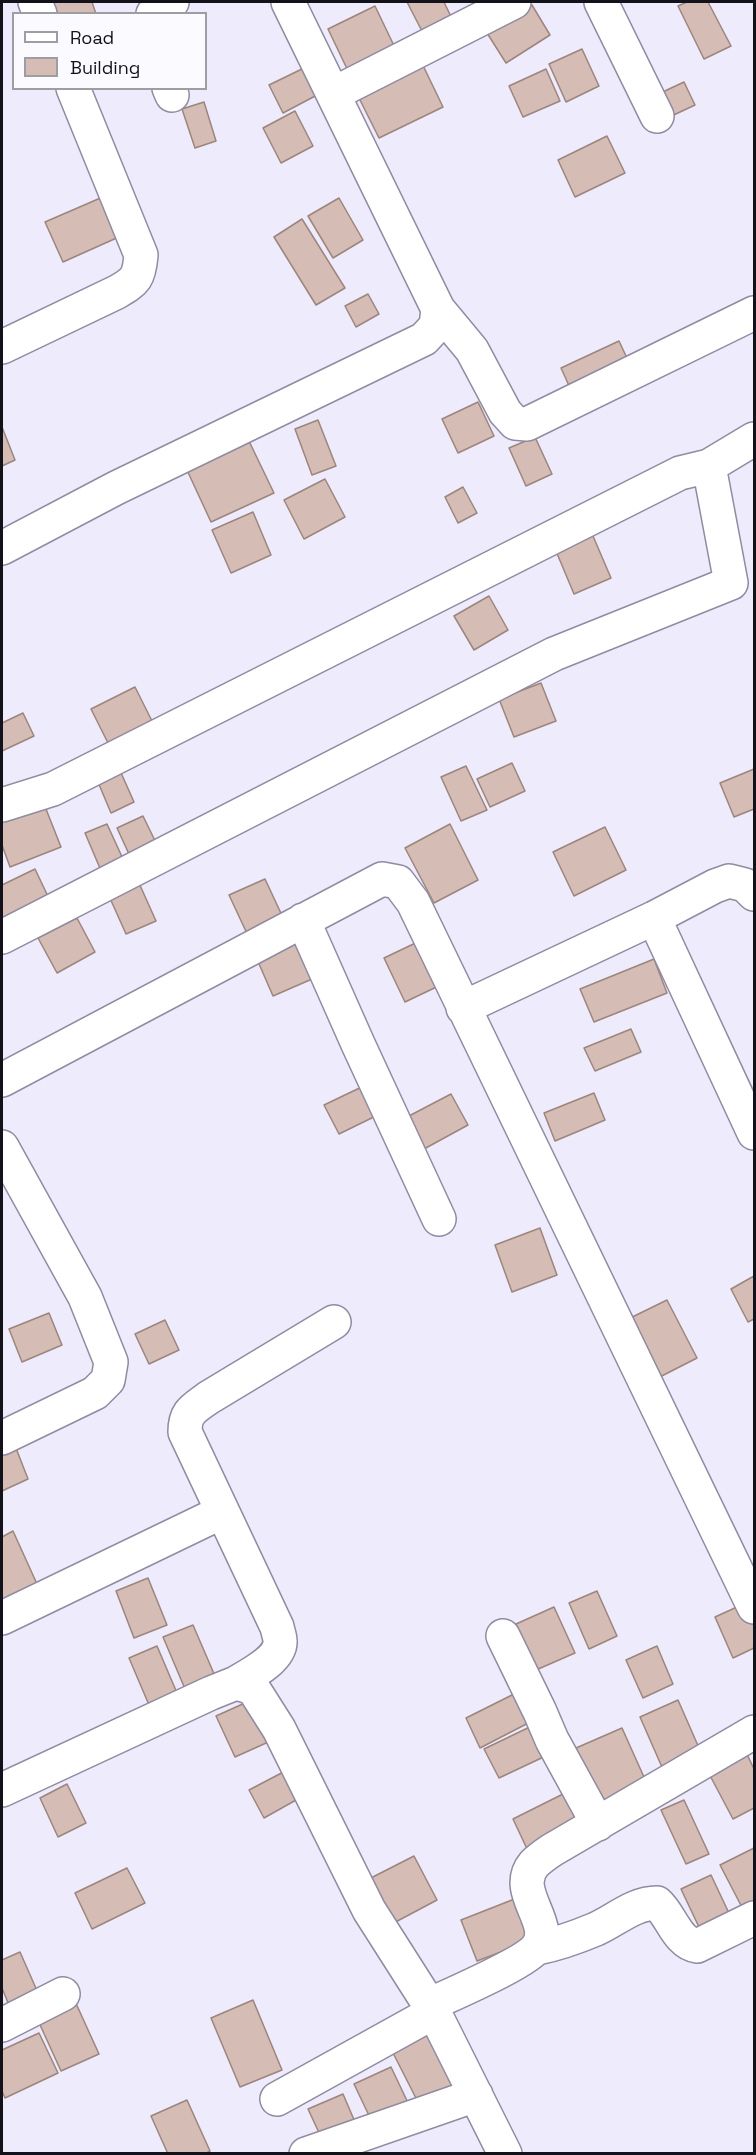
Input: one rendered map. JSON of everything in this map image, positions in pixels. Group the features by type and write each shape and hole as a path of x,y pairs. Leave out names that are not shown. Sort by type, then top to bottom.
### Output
{"street":[{"path":"156,12 172,2"},
{"path":"288,2 438,309 472,350 505,412 515,423 527,424 754,313"},
{"path":"333,94 514,2"},
{"path":"601,2 657,116"},
{"path":"2,347 117,292 134,282 140,271 141,255 74,90"},
{"path":"2,548 116,488 424,339 436,326 438,309"},
{"path":"2,805 53,789 680,473 709,466 754,439"},
{"path":"2,937 554,654 731,583 709,466"},
{"path":"2,1080 382,879 398,882 413,902 462,1008 754,1606"},
{"path":"462,1008 654,918 715,886 729,881 745,885 754,894"},
{"path":"654,918 754,1134"},
{"path":"303,920 439,1219"},
{"path":"2,1147 85,1297 111,1362 108,1380 95,1394 2,1438"},
{"path":"2,1790 236,1683 266,1664 277,1653 281,1643 277,1627 185,1432 185,1421 190,1411 208,1398 334,1322"},
{"path":"2,1618 222,1512"},
{"path":"503,1636 552,1740 598,1824"},
{"path":"236,1683 253,1688 279,1729 369,1910 431,2009 505,2154"},
{"path":"277,2099 431,2009 523,1959 537,1948 542,1939 541,1928 528,1894 527,1874 534,1863 552,1850 754,1732"},
{"path":"537,1948 563,1942 598,1928 646,1903 657,1903 665,1910 682,1938 689,1945 697,1946 754,1918"},
{"path":"2,2025 63,1994"},
{"path":"306,2154 476,2095"}],"building":[{"path":"53,2 92,2 95,12 57,12"},
{"path":"407,2 444,2 454,23 425,37"},
{"path":"687,2 708,2 731,46 704,59 678,6"},
{"path":"532,5 550,35 506,63 487,33"},
{"path":"375,6 397,52 350,75 328,29"},
{"path":"582,49 599,86 566,102 549,64"},
{"path":"418,55 443,107 379,138 353,86"},
{"path":"306,67 319,94 283,113 269,85"},
{"path":"546,69 560,101 523,117 509,86"},
{"path":"684,82 695,105 663,120 652,97"},
{"path":"204,102 216,141 195,148 182,109"},
{"path":"295,111 313,146 281,163 263,128"},
{"path":"607,136 625,173 575,197 558,160"},
{"path":"112,193 130,232 63,262 45,222"},
{"path":"339,198 363,240 333,258 308,216"},
{"path":"302,219 345,288 316,305 274,237"},
{"path":"368,294 379,314 356,327 345,306"},
{"path":"619,341 634,373 575,399 561,368"},
{"path":"478,402 494,436 458,453 442,419"},
{"path":"318,420 336,466 312,475 295,429"},
{"path":"2,427 15,460 2,466"},
{"path":"535,437 552,474 526,486 509,448"},
{"path":"248,439 274,493 211,522 186,468"},
{"path":"325,479 345,517 304,539 284,500"},
{"path":"463,487 477,513 458,523 445,497"},
{"path":"253,512 271,555 231,573 212,530"},
{"path":"590,529 611,578 574,594 553,544"},
{"path":"489,596 508,630 474,650 454,616"},
{"path":"541,683 556,721 514,737 499,699"},
{"path":"135,687 158,733 114,755 91,709"},
{"path":"23,713 34,736 2,751 2,723"},
{"path":"512,763 525,791 490,807 477,779"},
{"path":"118,766 134,802 111,813 95,775"},
{"path":"466,766 487,810 461,821 441,777"},
{"path":"754,769 754,809 734,817 720,783"},
{"path":"44,804 61,847 10,867 2,845 2,821"},
{"path":"143,816 161,853 134,865 117,828"},
{"path":"107,824 128,870 105,880 85,833"},
{"path":"450,824 478,880 434,903 405,848"},
{"path":"605,827 626,870 574,896 553,852"},
{"path":"35,869 54,909 2,934 2,885"},
{"path":"265,879 286,924 250,940 229,895"},
{"path":"139,883 156,921 126,934 109,896"},
{"path":"77,918 95,952 57,973 38,938"},
{"path":"302,937 319,976 273,996 256,957"},
{"path":"426,938 447,982 405,1002 384,958"},
{"path":"654,959 667,993 594,1022 580,989"},
{"path":"631,1029 641,1052 595,1071 584,1048"},
{"path":"370,1083 384,1112 339,1134 324,1105"},
{"path":"594,1093 605,1120 555,1141 544,1113"},
{"path":"451,1094 468,1125 424,1149 407,1117"},
{"path":"540,1228 557,1275 512,1292 495,1245"},
{"path":"754,1276 754,1319 748,1322 731,1289"},
{"path":"667,1300 697,1358 648,1383 618,1324"},
{"path":"49,1313 62,1345 22,1362 9,1329"},
{"path":"165,1320 179,1350 149,1364 135,1334"},
{"path":"14,1443 28,1479 2,1491 2,1448"},
{"path":"13,1531 42,1595 2,1607 2,1537"},
{"path":"148,1578 167,1625 134,1638 116,1591"},
{"path":"597,1591 617,1636 589,1649 569,1603"},
{"path":"748,1602 754,1618 754,1648 733,1658 715,1617"},
{"path":"554,1607 575,1653 536,1670 516,1624"},
{"path":"193,1625 218,1683 188,1696 163,1637"},
{"path":"157,1646 180,1700 152,1712 129,1658"},
{"path":"657,1646 673,1684 643,1698 626,1660"},
{"path":"524,1689 538,1718 480,1748 466,1718"},
{"path":"256,1698 275,1739 235,1757 216,1716"},
{"path":"678,1700 703,1757 665,1774 640,1717"},
{"path":"538,1723 552,1753 499,1778 484,1749"},
{"path":"622,1728 648,1786 602,1807 576,1748"},
{"path":"745,1750 754,1769 754,1808 733,1819 707,1770"},
{"path":"291,1768 305,1795 264,1818 249,1790"},
{"path":"67,1784 86,1823 58,1837 40,1798"},
{"path":"567,1792 583,1824 528,1851 513,1819"},
{"path":"684,1800 709,1854 686,1864 661,1810"},
{"path":"754,1848 754,1911 746,1915 720,1865"},
{"path":"414,1856 437,1900 388,1926 365,1881"},
{"path":"127,1868 145,1903 92,1929 75,1893"},
{"path":"711,1875 736,1928 706,1942 681,1889"},
{"path":"517,1898 533,1940 477,1961 461,1920"},
{"path":"20,1952 42,2002 13,2015 2,1988 2,1960"},
{"path":"74,1999 99,2054 61,2071 36,2016"},
{"path":"253,2000 282,2070 240,2087 211,2018"},
{"path":"433,2026 464,2086 421,2108 390,2047"},
{"path":"39,2033 58,2073 5,2098 2,2091 2,2050"},
{"path":"391,2067 410,2107 373,2124 354,2084"},
{"path":"343,2094 355,2122 321,2137 308,2109"},
{"path":"187,2100 210,2151 205,2154 168,2154 151,2116"}]}
